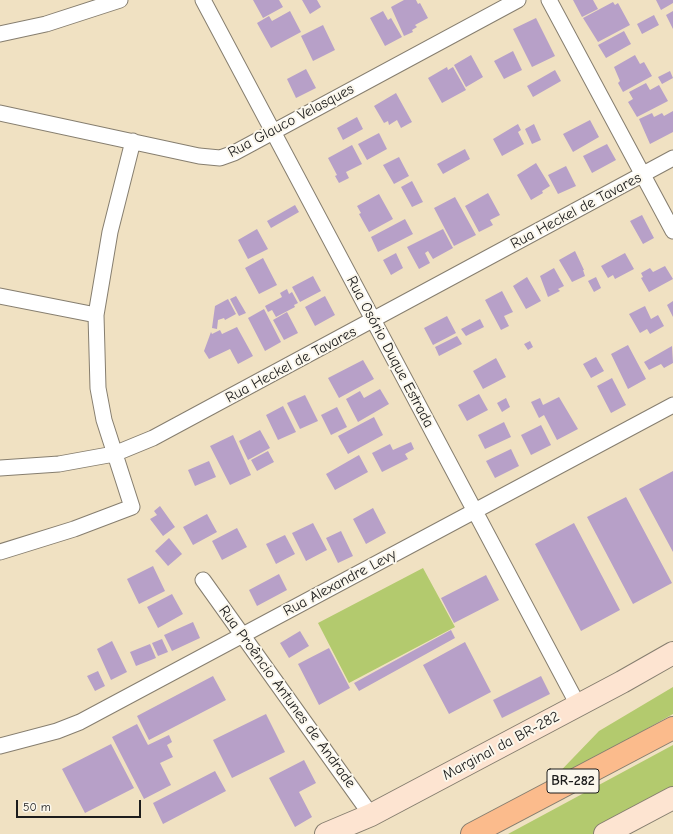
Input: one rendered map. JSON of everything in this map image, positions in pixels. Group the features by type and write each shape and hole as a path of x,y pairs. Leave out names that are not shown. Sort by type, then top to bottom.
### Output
{"highway":[{"name":"BR-282","path":"472,834 673,728"}],"main road":[{"name":"Marginal da BR-282","path":"326,834 371,815 622,682 673,653"},
{"path":"606,834 673,798"}],"street":[{"path":"0,34 46,24 120,0"},
{"name":"Rua Osório Duque Estrada","path":"203,0 578,704"},
{"name":"Rua Glauco Velasques","path":"0,113 199,156 220,158 234,153 518,0"},
{"path":"549,0 673,231"},
{"path":"0,552 74,529 132,507 104,420 98,388 96,315 110,232 133,141"},
{"name":"Rua Heckel de Tavares","path":"0,468 59,464 114,454 189,420 673,158"},
{"path":"0,296 96,315"},
{"name":"Rua Alexandre Levy","path":"0,746 44,735 80,722 673,406"},
{"name":"Rua Proêncio Antunes de Andrade","path":"203,580 371,815"}],"green space":[{"path":"423,568 455,627 349,683 318,623"},
{"path":"673,687 673,714 547,785 599,731"},
{"path":"673,745 673,793 596,834 508,834"}],"building":[{"path":"253,0 279,0 283,7 263,18"},
{"path":"302,0 317,0 321,7 310,14"},
{"path":"404,0 416,0 418,4 420,3 428,18 415,25 417,27 412,30 413,32 404,36 391,7"},
{"path":"573,0 593,0 598,9 582,17"},
{"path":"656,0 673,0 673,3 661,10"},
{"path":"613,2 615,5 618,3 630,25 598,42 583,18"},
{"path":"290,11 301,32 271,48 257,23 269,16 272,21"},
{"path":"383,11 388,20 391,18 402,37 385,46 370,18"},
{"path":"673,11 673,29 666,15"},
{"path":"654,15 659,25 642,34 637,24"},
{"path":"536,18 555,56 532,67 513,29"},
{"path":"323,25 335,50 313,61 301,36"},
{"path":"624,31 631,44 606,58 598,45"},
{"path":"513,51 522,70 504,79 494,61"},
{"path":"471,55 483,77 466,87 454,65"},
{"path":"635,55 640,64 644,62 652,76 623,92 618,83 620,81 614,67"},
{"path":"447,67 448,70 453,67 466,90 442,103 428,78"},
{"path":"306,69 316,88 296,98 287,79"},
{"path":"555,70 561,81 533,97 527,86"},
{"path":"670,71 673,78 662,84 658,77"},
{"path":"646,83 650,90 659,85 668,101 637,117 628,102 633,99 629,92"},
{"path":"396,93 412,122 401,128 397,120 389,125 388,121 384,123 374,106"},
{"path":"673,111 673,132 650,144 639,119 652,113 654,117 662,113 664,116"},
{"path":"357,117 363,129 343,140 337,128"},
{"path":"590,120 599,137 573,152 563,134"},
{"path":"518,124 521,130 518,132 524,144 502,156 493,139"},
{"path":"534,124 541,140 532,144 525,129"},
{"path":"379,133 387,149 367,160 358,144"},
{"path":"607,144 616,160 592,173 583,156"},
{"path":"352,145 362,164 346,172 349,178 339,183 335,176 337,175 328,158"},
{"path":"465,149 470,159 443,174 437,164"},
{"path":"399,157 409,176 394,184 383,165"},
{"path":"536,163 550,186 542,191 543,193 531,200 517,175"},
{"path":"566,166 576,186 558,194 548,175"},
{"path":"412,181 423,202 412,207 401,187"},
{"path":"488,193 500,215 490,220 493,225 479,232 465,206"},
{"path":"379,194 393,219 369,232 359,214 361,213 357,206"},
{"path":"455,197 476,235 454,246 434,208"},
{"path":"295,205 299,212 271,228 267,221"},
{"path":"642,215 654,238 643,244 630,221"},
{"path":"405,219 413,234 378,252 371,237"},
{"path":"257,229 268,249 248,259 238,240"},
{"path":"443,229 453,248 433,259 428,251 425,253 430,263 419,269 407,247"},
{"path":"575,251 584,270 585,276 572,282 559,260"},
{"path":"396,253 403,268 391,275 383,260"},
{"path":"625,253 634,269 615,279 613,275 608,278 601,266"},
{"path":"263,258 277,285 259,294 245,268"},
{"path":"665,266 673,279 649,292 641,278 643,277 641,273 650,268 653,272"},
{"path":"554,268 564,286 558,289 560,291 548,297 540,276"},
{"path":"313,276 321,291 300,302 292,287"},
{"path":"527,277 541,301 526,309 513,286"},
{"path":"596,277 601,288 594,292 588,281"},
{"path":"287,289 289,294 292,292 298,303 294,305 295,307 276,317 272,310 268,312 265,306 282,297 280,293"},
{"path":"502,291 513,312 504,316 509,326 501,330 485,300"},
{"path":"236,296 246,313 239,316 230,299"},
{"path":"325,296 335,315 315,326 305,307"},
{"path":"228,299 236,314 225,320 224,318 218,320 217,329 212,328 215,306"},
{"path":"673,301 673,317 667,305"},
{"path":"645,306 651,319 658,315 664,326 650,334 647,329 640,333 629,314"},
{"path":"264,309 281,342 265,351 248,318"},
{"path":"287,312 298,333 284,340 273,320"},
{"path":"447,316 456,333 433,345 424,328"},
{"path":"480,319 484,327 466,336 461,329"},
{"path":"237,327 253,356 238,364 230,349 209,359 204,351 211,332 212,334 220,330 222,334"},
{"path":"457,336 462,344 439,356 435,347"},
{"path":"530,341 533,347 528,350 524,344"},
{"path":"628,345 646,379 628,389 611,354"},
{"path":"672,346 673,363 664,368 661,364 649,370 644,362"},
{"path":"596,357 604,371 591,378 583,364"},
{"path":"496,358 506,377 483,389 473,371"},
{"path":"363,360 374,379 339,398 328,378"},
{"path":"612,378 626,405 611,413 597,386"},
{"path":"380,389 389,404 358,422 346,399 360,391 364,398"},
{"path":"479,394 488,410 467,421 458,405"},
{"path":"305,395 318,421 300,429 287,403"},
{"path":"559,397 578,429 557,440 544,415 539,418 531,402 540,398 543,405"},
{"path":"506,398 510,407 502,412 497,403"},
{"path":"283,406 296,432 278,440 266,415"},
{"path":"337,407 347,427 331,435 321,415"},
{"path":"374,417 383,435 348,454 338,436"},
{"path":"504,422 511,437 485,449 478,435"},
{"path":"541,425 551,445 531,455 521,435"},
{"path":"260,430 270,448 248,460 239,441"},
{"path":"233,435 251,475 230,485 210,446"},
{"path":"411,442 414,449 405,454 408,459 382,472 372,453 390,444 393,450"},
{"path":"511,449 519,466 495,478 486,461"},
{"path":"268,451 274,462 257,471 251,460"},
{"path":"359,455 368,472 335,490 326,474"},
{"path":"209,461 216,477 195,486 188,470"},
{"path":"673,471 673,552 639,489"},
{"path":"626,497 672,583 633,604 587,517"},
{"path":"160,506 175,527 163,536 150,519 157,515 154,511"},
{"path":"373,508 386,533 366,544 353,519"},
{"path":"207,514 217,532 193,545 183,527"},
{"path":"313,523 327,550 306,561 292,533"},
{"path":"574,523 620,610 581,631 535,544"},
{"path":"237,528 247,547 222,560 212,541"},
{"path":"341,531 353,556 338,563 326,538"},
{"path":"285,535 295,554 276,564 266,544"},
{"path":"169,538 182,554 168,566 155,551"},
{"path":"153,566 165,591 139,604 127,579"},
{"path":"279,574 287,590 257,606 249,590"},
{"path":"486,575 499,600 454,623 441,598"},
{"path":"172,594 183,614 158,628 147,607"},
{"path":"193,622 200,638 172,651 164,635"},
{"path":"451,630 455,638 359,691 354,683"},
{"path":"300,631 309,646 289,658 280,643"},
{"path":"162,639 168,652 158,656 152,643"},
{"path":"112,641 127,672 111,680 97,649"},
{"path":"465,642 491,692 449,714 423,665"},
{"path":"150,644 156,658 136,666 130,652"},
{"path":"329,648 350,688 319,705 298,664"},
{"path":"98,671 105,686 95,691 87,676"},
{"path":"213,676 226,700 149,740 137,716"},
{"path":"541,676 550,694 502,718 493,700"},
{"path":"266,714 285,752 232,778 213,740"},
{"path":"137,724 148,745 169,735 172,742 167,745 173,757 160,763 171,785 144,799 112,737"},
{"path":"111,744 134,788 85,813 62,769"},
{"path":"304,760 316,783 299,792 312,817 295,827 269,778"},
{"path":"215,771 226,791 163,824 153,803"}]}
